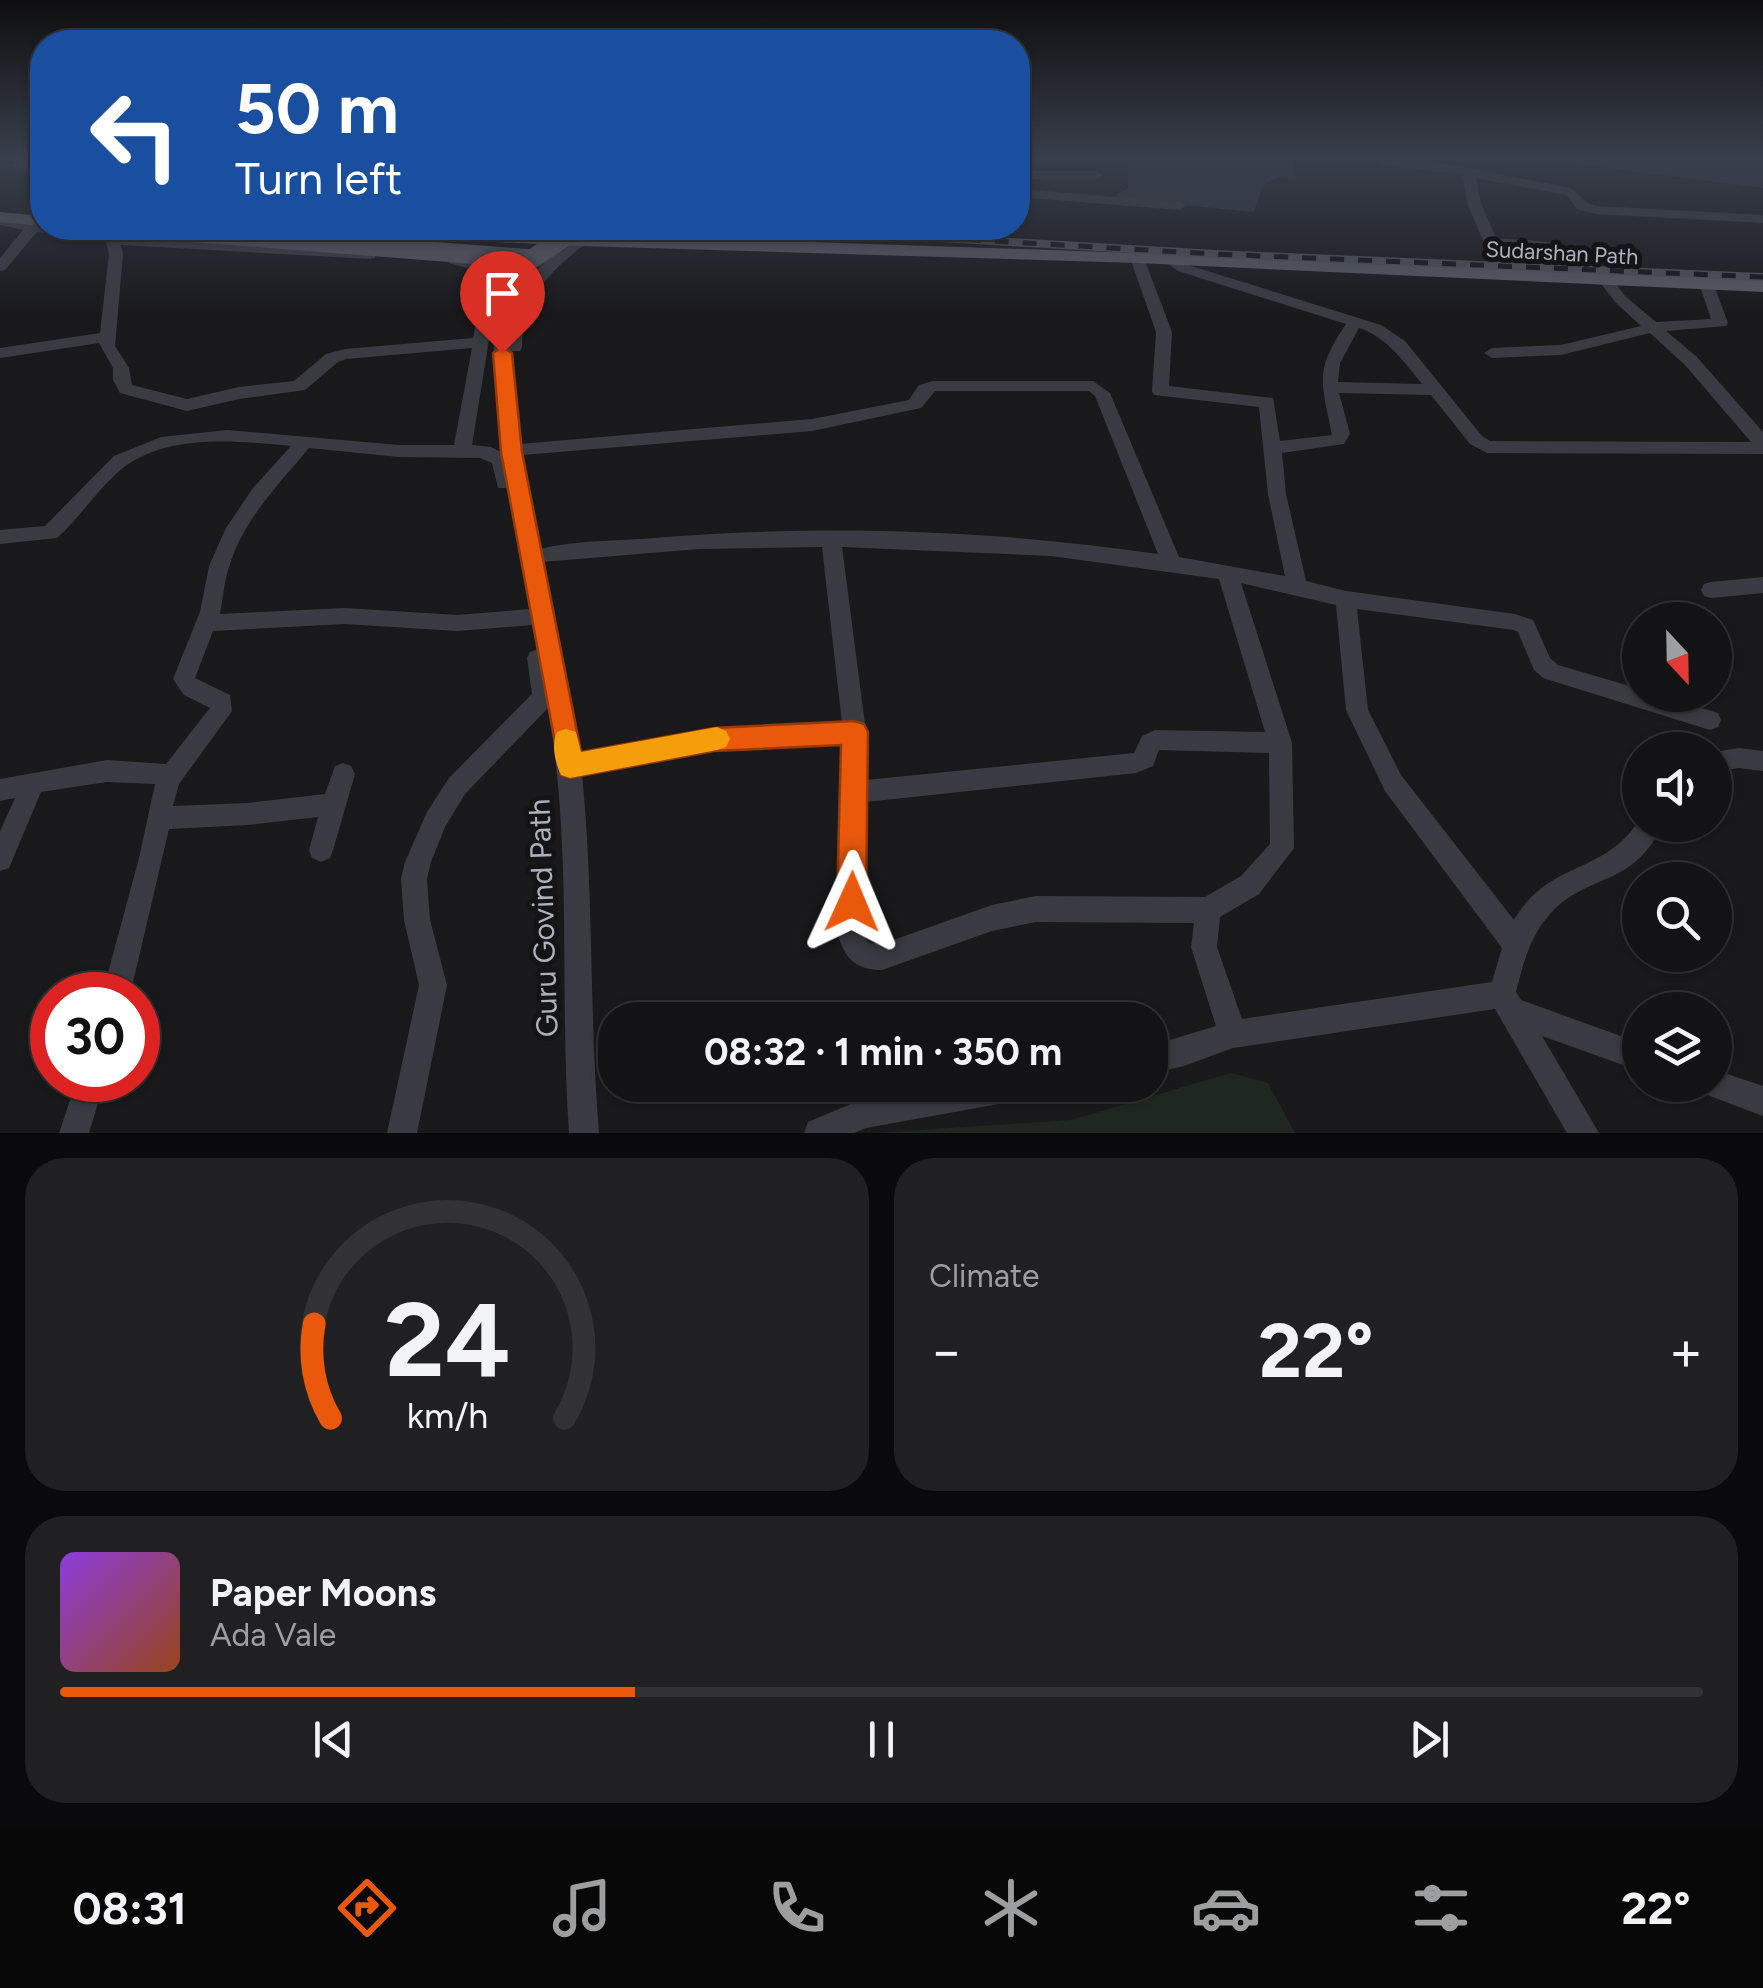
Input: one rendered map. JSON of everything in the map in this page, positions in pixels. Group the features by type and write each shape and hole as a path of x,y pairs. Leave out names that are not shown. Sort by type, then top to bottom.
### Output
{"main road":[{"path":"4,216 30,212"},
{"path":"4,216 30,223"},
{"path":"284,240 532,260 568,240"},
{"name":"Sudarshan Path","path":"718,240 1136,258 1589,270 1763,286"}],"street":[{"path":"1476,209 1490,242 1560,249 1589,270 1656,327 1763,446"},
{"path":"1592,209 1763,219"},
{"path":"0,267 30,233"},
{"path":"462,450 491,282 488,270 478,264 113,240 116,254 106,336 110,353 122,368 121,380 126,389 187,406 239,393 299,386 332,358 345,354 480,342"},
{"path":"402,1133 434,985 417,920 414,879 418,862 457,786 552,699 570,689 523,449 513,334 519,306 539,272 573,240"},
{"path":"1136,258 1164,332 1160,391 1267,402 1277,494 1296,585"},
{"path":"1171,259 1199,273 1356,320 1389,336 1476,440 1498,450 1763,446"},
{"path":"532,260 501,314 502,367 512,452 552,662 552,699"},
{"path":"1492,353 1561,350 1656,327 1720,323 1707,283"},
{"path":"1272,448 1338,440 1341,434 1328,387 1330,364 1356,320"},
{"path":"0,354 106,336"},
{"path":"523,449 686,438 845,420 915,404 925,389 933,386 1093,386 1102,393 1171,560"},
{"path":"1328,387 1438,390"},
{"path":"0,537 50,533 116,463 138,450 210,438 491,453 501,460 531,617 552,699"},
{"path":"122,972 164,791 170,776 221,711 222,702 216,696 195,691 184,679 207,622 219,566 236,528 260,492 304,444"},
{"path":"545,555 747,540 945,544 1171,560 1346,598 1515,622 1526,626 1542,664 1551,672 1710,720"},
{"path":"831,542 854,732 852,939 856,951 867,958 992,918 1036,909 1208,910 1250,886 1282,848 1280,743 1228,574"},
{"path":"1711,590 1763,586"},
{"path":"1346,598 1357,710 1393,782 1514,943"},
{"path":"207,622 345,616 457,623 531,617"},
{"name":"Guru Govind Path","path":"552,699 570,766 578,860 584,1133"},
{"path":"570,766 714,739 854,732"},
{"path":"853,792 1136,764 1145,759 1150,743 1156,740 1280,743"},
{"path":"1732,759 1763,761"},
{"path":"0,790 106,772 143,770 170,776"},
{"path":"321,850 343,774"},
{"path":"0,859 33,783"},
{"path":"160,818 248,814 333,804"},
{"path":"1584,1133 1509,1003 1514,943 1548,897 1623,862 1641,842"},
{"path":"1208,910 1204,948 1233,1034"},
{"path":"1168,1056 1233,1034 1509,1003 1622,1050"},
{"path":"1732,1090 1763,1101"},
{"path":"74,1133 84,1102"},
{"path":"819,1133 865,1114 932,1102"}],"shaded area":[{"path":"1231,1073 1268,1083 1295,1133 877,1133 1071,1120 1132,1102 1168,1102 1168,1092"}],"tunnel":[{"path":"1576,257 1584,269"}],"railway":[{"path":"976,240 1763,277"}],"slow traffic":[{"path":"566,740 570,766 717,739"}],"route":[{"path":"502,353 512,452 570,766 714,739 854,732 852,902"}]}
